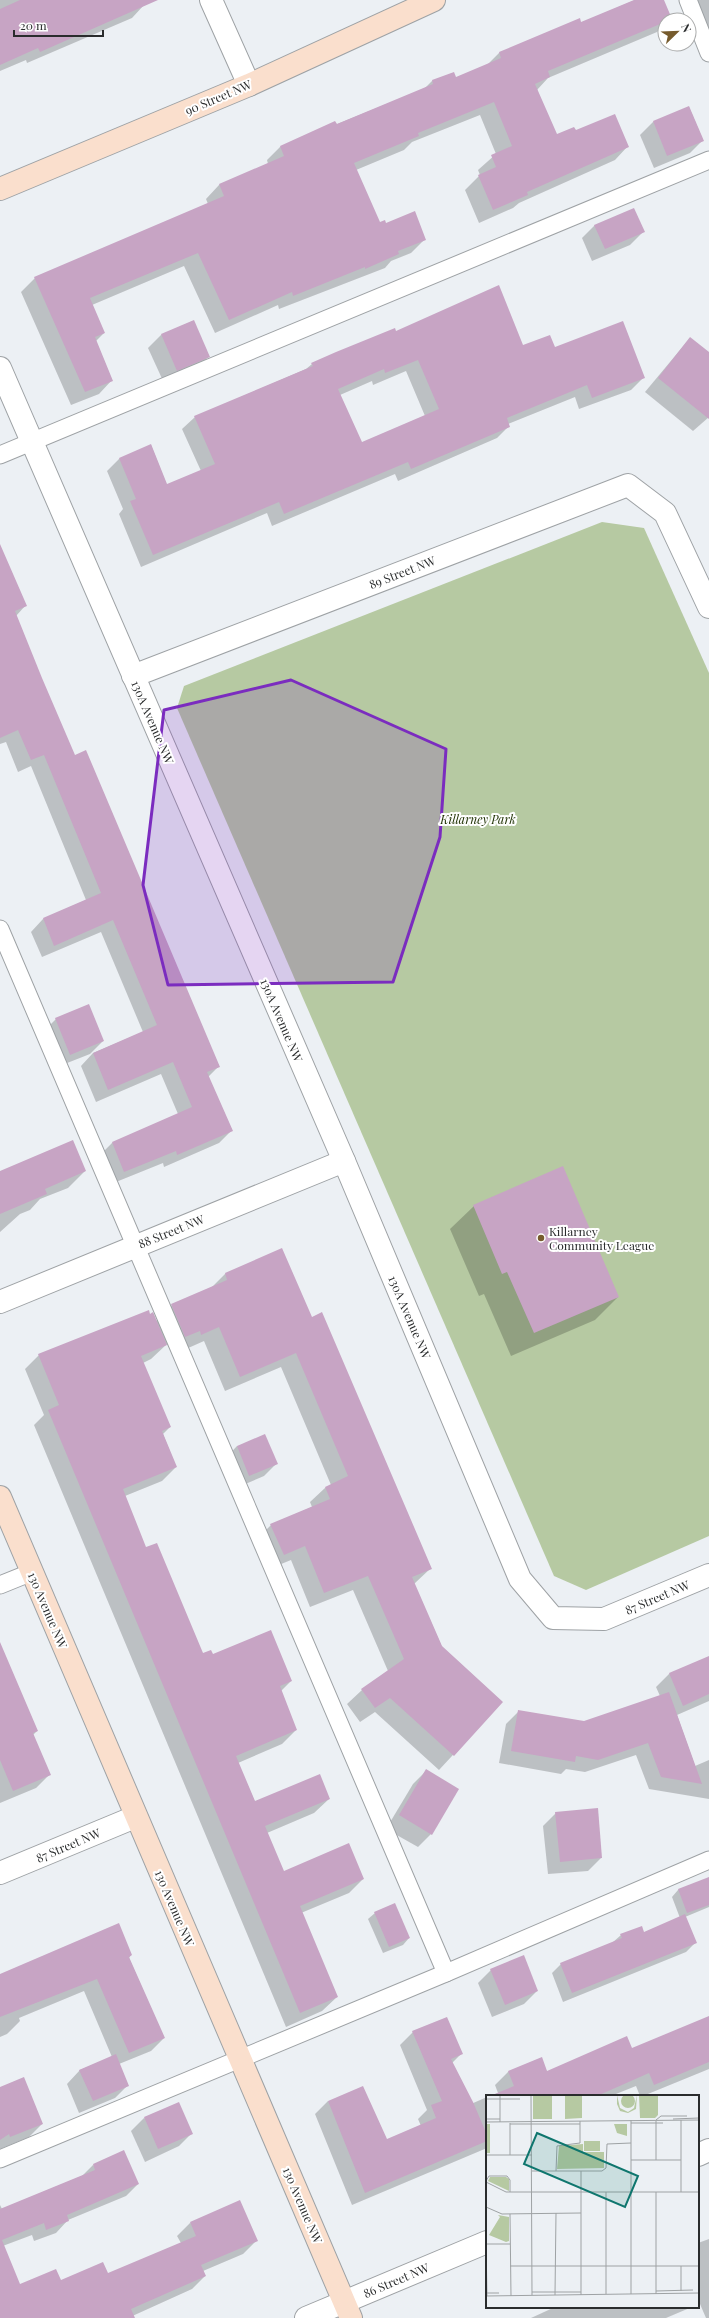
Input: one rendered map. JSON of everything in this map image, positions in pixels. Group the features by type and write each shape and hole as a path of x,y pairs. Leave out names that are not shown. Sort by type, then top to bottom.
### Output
{"street":[{"path":"211,0 249,85"},
{"name":"90 Street NW","path":"0,189 249,85 434,0"},
{"name":"130A Avenue NW","path":"0,368 344,1161 520,1579 553,1618 604,1619"},
{"name":"89 Street NW","path":"133,676 628,485 665,513 709,607"},
{"name":"88 Street NW","path":"0,1302 344,1161"},
{"name":"130 Avenue NW","path":"0,1497 347,2310"},
{"name":"87 Street NW","path":"604,1619 709,1575"},
{"name":"87 Street NW","path":"0,1873 135,1816"},
{"path":"699,2155 709,2150"},
{"name":"86 Street NW","path":"306,2318 347,2310 486,2242"}],"lane":[{"path":"688,0 709,53"},
{"path":"0,455 709,160"},
{"path":"0,929 446,1973"},
{"path":"0,1585 32,1572"},
{"path":"0,2159 239,2058 446,1973 709,1860"}],"highlighted area":[{"path":"291,680 446,749 440,837 393,982 168,985 143,885 164,710"}],"green space":[{"name":"Killarney Park","path":"602,522 644,528 709,673 709,1536 586,1590 554,1576 177,708 184,686"}],"building":[{"path":"20,0 158,0 40,52 38,48 0,65 0,9"},
{"path":"634,0 664,0 669,12 657,12 657,25 548,71 550,77 535,84 557,134 574,127 576,130 615,114 629,147 527,192 528,195 493,210 478,175 496,167 491,155 512,146 494,102 418,133 419,136 354,163 380,222 385,220 386,223 415,211 426,240 398,251 399,254 365,269 365,267 293,296 292,292 229,320 198,253 90,298 105,333 95,337 113,381 85,392 34,277 224,196 219,184 284,156 280,146 335,121 337,124 433,84 432,80 454,72 456,77 501,58 499,52 580,18 581,22"},
{"path":"689,106 704,141 667,156 653,121"},
{"path":"634,208 645,232 605,249 594,225"},
{"path":"499,285 523,345 550,335 555,347 623,321 645,378 592,398 587,385 507,418 510,427 411,469 408,462 284,514 279,502 153,555 130,501 136,499 119,458 151,444 167,484 215,464 194,416 313,366 311,363 336,352 395,328 396,331","holes":["418,360 439,409 362,442 338,389 384,369 385,373"]},
{"path":"194,320 210,357 177,371 161,334"},
{"path":"690,337 709,352 709,419 658,378"},
{"path":"0,544 27,606 15,611 42,678 75,755 86,750 220,1067 207,1072 233,1131 177,1155 176,1151 124,1172 112,1142 192,1107 173,1062 108,1090 93,1053 157,1025 113,920 54,946 43,918 101,893 44,755 31,760 18,730 0,738"},
{"path":"89,1004 104,1041 70,1055 55,1018"},
{"path":"73,1140 86,1171 45,1189 47,1194 0,1214 0,1171"},
{"name":"Killarney Community League","path":"563,1166 619,1297 534,1333 507,1272 502,1274 473,1205"},
{"path":"282,1248 312,1317 322,1312 432,1569 412,1577 442,1646 503,1702 454,1756 390,1698 375,1708 361,1689 404,1659 368,1576 324,1593 305,1546 284,1555 270,1524 330,1499 325,1487 348,1476 296,1353 240,1377 219,1327 201,1335 200,1331 185,1337 171,1304 227,1280 225,1273"},
{"path":"149,1310 150,1314 153,1312 167,1345 141,1356 171,1427 162,1431 177,1467 123,1489 146,1547 157,1543 203,1653 211,1650 213,1654 271,1630 292,1681 280,1686 297,1730 236,1756 255,1801 320,1774 330,1799 265,1826 284,1871 349,1843 364,1879 300,1906 338,1997 300,2013 48,1410 59,1405 38,1354"},
{"path":"265,1434 278,1464 249,1476 237,1446"},
{"path":"0,1642 38,1731 33,1733 51,1775 13,1791 0,1760"},
{"path":"709,1656 709,1694 683,1706 669,1673"},
{"path":"669,1692 702,1784 661,1777 648,1743 598,1760 576,1756 575,1762 511,1751 518,1710 584,1721"},
{"path":"426,1769 459,1789 432,1835 399,1815"},
{"path":"598,1808 602,1858 560,1862 555,1812"},
{"path":"709,1877 709,1905 687,1913 678,1889"},
{"path":"395,1903 410,1938 389,1947 374,1912"},
{"path":"685,1914 697,1943 572,1993 560,1963 622,1938 620,1934 642,1926 644,1932"},
{"path":"119,1923 132,1955 129,1957 165,2038 129,2053 97,1979 0,2017 0,1974"},
{"path":"524,1955 538,1991 505,2005 490,1969"},
{"path":"709,2016 709,2062 654,2085 649,2073 599,2095 492,2095 514,2086 508,2071 542,2057 547,2071 627,2036 632,2048"},
{"path":"447,2017 463,2054 451,2059 473,2102 486,2133 486,2141 365,2193 328,2101 363,2086 387,2139 436,2118 431,2105 442,2101 412,2031"},
{"path":"116,2054 129,2086 93,2101 79,2070"},
{"path":"24,2077 43,2124 10,2137 9,2134 0,2140 0,2087"},
{"path":"179,2102 193,2134 158,2149 144,2117"},
{"path":"124,2150 139,2184 67,2215 69,2221 46,2230 44,2223 2,2240 20,2284 56,2269 61,2280 103,2262 108,2273 196,2236 190,2222 240,2200 258,2241 201,2265 206,2276 131,2309 135,2318 0,2318 0,2209 95,2170 93,2164"}],"place":[{"name":"Killarney Community League","path":"541,1238"}]}
